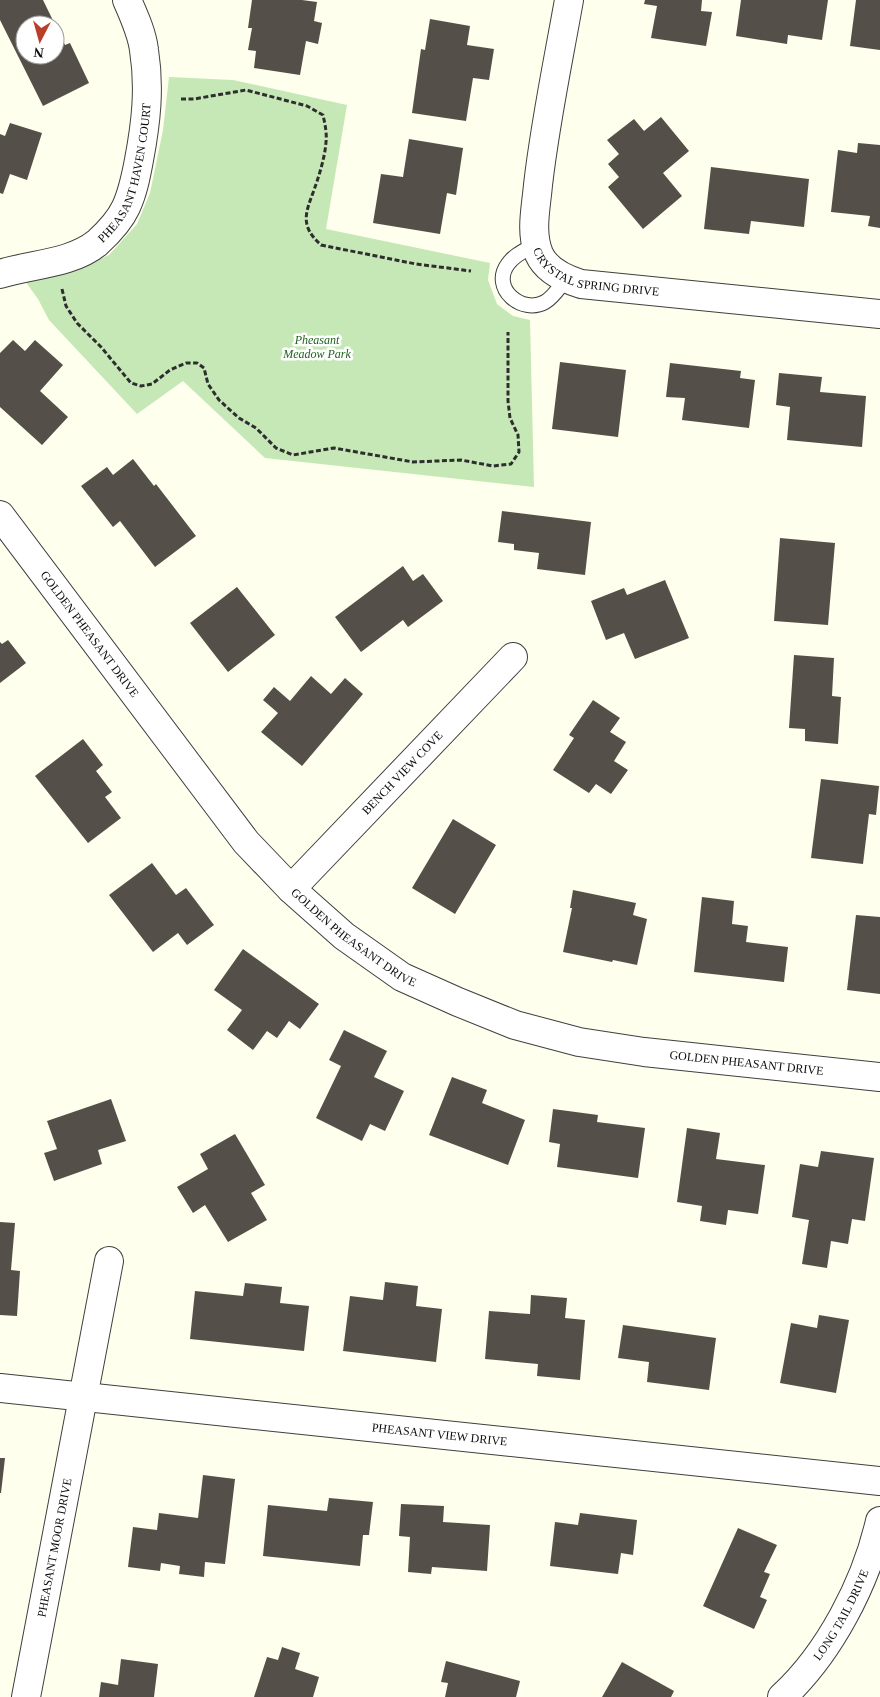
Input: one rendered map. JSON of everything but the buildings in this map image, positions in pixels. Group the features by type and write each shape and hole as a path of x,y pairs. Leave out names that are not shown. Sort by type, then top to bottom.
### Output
{"street":[{"name":"PHEASANT HAVEN COURT","path":"0,274 19,268 61,260 80,253 102,238 112,228 125,209 133,190 147,111 147,79 144,48 136,18 127,0"},
{"name":"CRYSTAL SPRING DRIVE","path":"569,0 543,140 534,225 536,244 540,256 546,264 566,279 581,284 880,314"},
{"name":"GOLDEN PHEASANT DRIVE","path":"0,515 246,842 291,889 344,936 402,977 515,1025 579,1042 644,1052 880,1077"},
{"name":"BENCH VIEW COVE","path":"291,889 514,657"},
{"name":"PHEASANT MOOR DRIVE","path":"26,1697 109,1261"},
{"name":"PHEASANT VIEW DRIVE","path":"0,1388 880,1481"},
{"name":"LONG TAIL DRIVE","path":"782,1697 811,1664 848,1608 863,1577 876,1540 880,1521"}],"lane":[{"path":"536,244 516,255 505,269 503,284 511,297 517,302 526,305 536,305 550,298 566,279"}],"path":[{"path":"181,99 194,100 246,90 307,106 323,115 326,143 306,210 306,225 312,238 321,245 416,264 471,272"},
{"path":"62,289 66,306 77,323 101,347 131,383 142,386 152,384 170,370 186,363 197,362 204,368 208,384 219,400 239,418 256,428 276,448 293,455 334,448 413,462 461,460 493,466 511,464 518,452 518,434 510,418 508,401 508,332"}],"green space":[{"name":"Pheasant Meadow Park","path":"169,77 233,80 347,105 326,229 490,263 488,280 497,304 513,316 530,320 534,487 265,458 183,381 137,414 49,320 38,299 25,281 71,272 109,255 137,224 150,193 163,130"}]}
